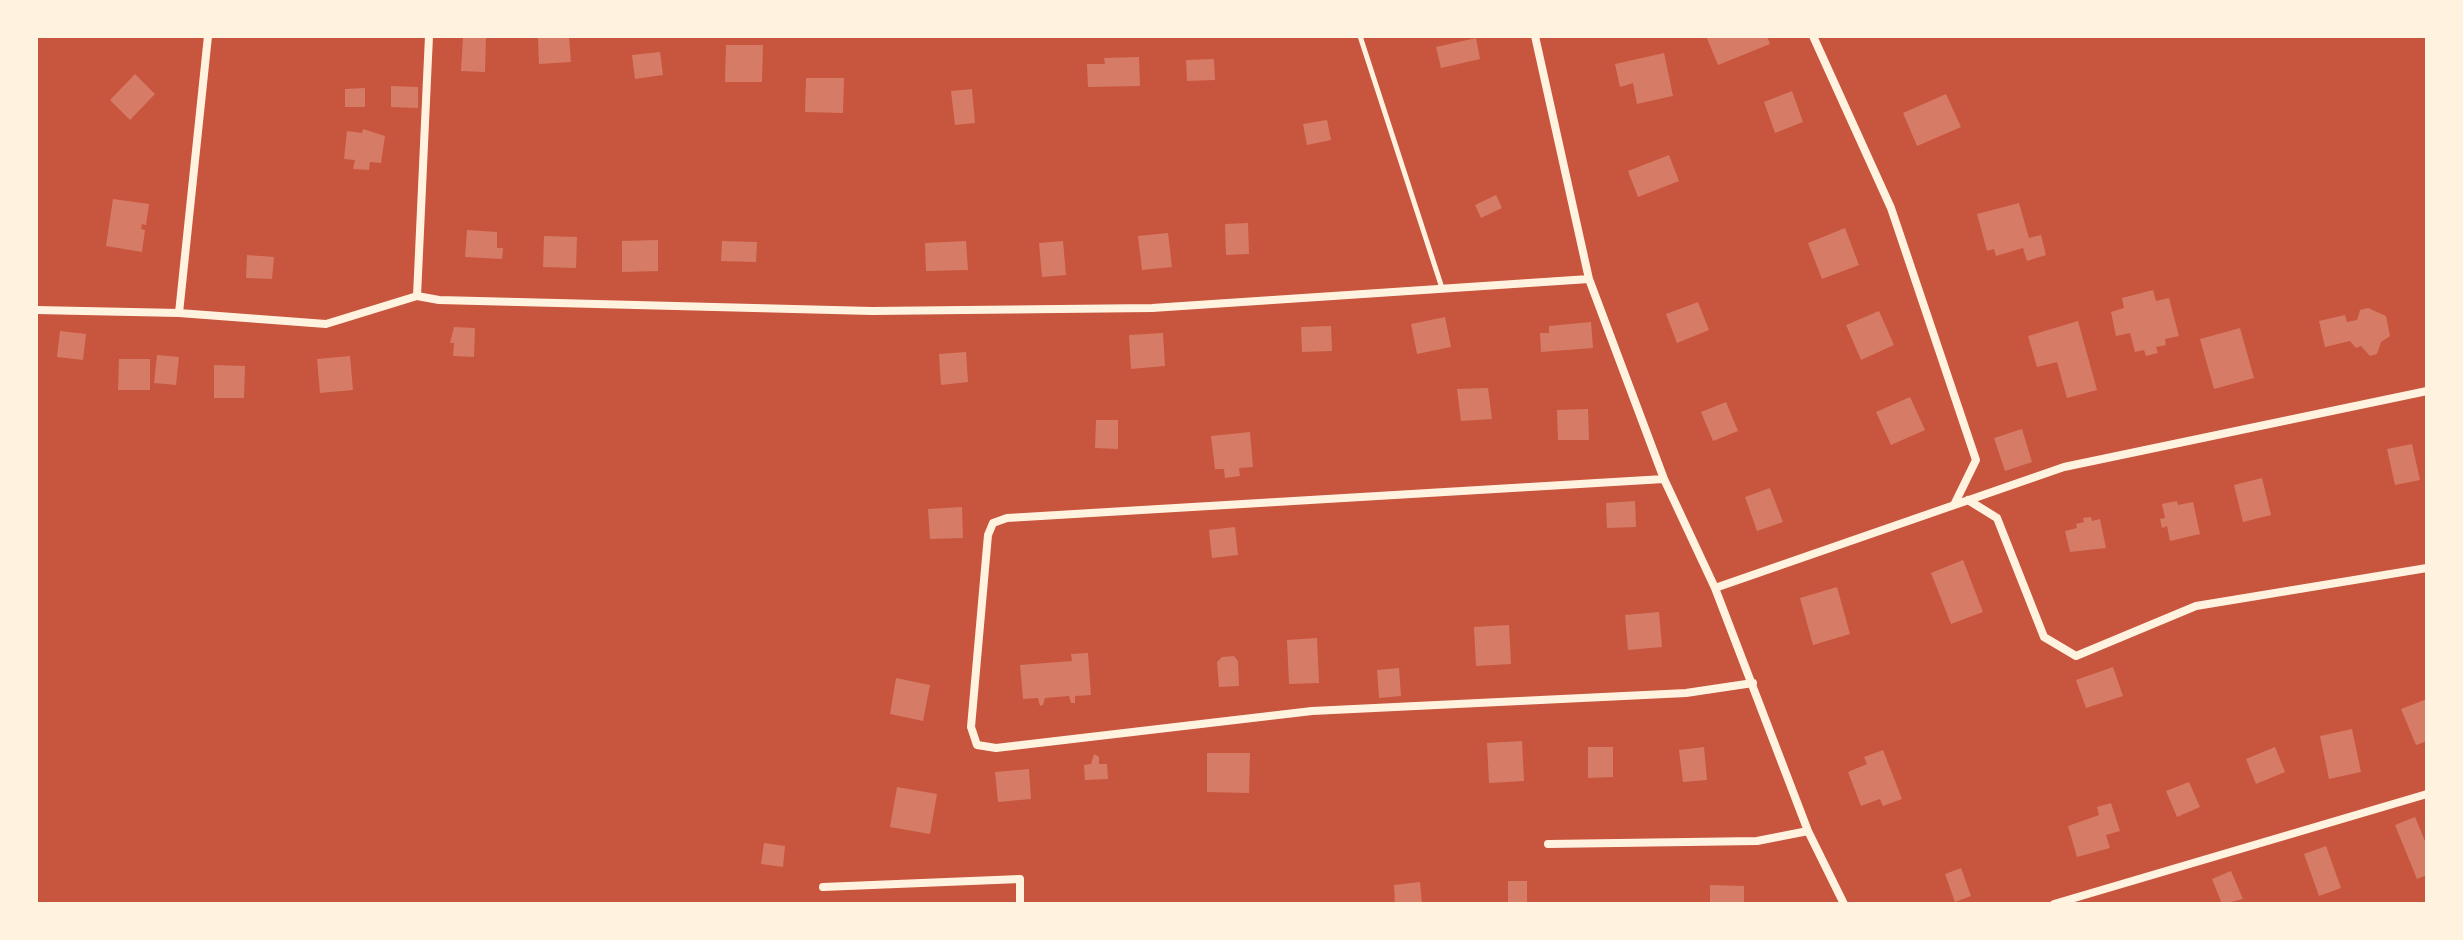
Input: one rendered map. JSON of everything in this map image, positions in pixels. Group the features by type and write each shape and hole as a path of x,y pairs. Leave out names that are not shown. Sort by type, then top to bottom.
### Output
{"street":[{"path":"179,313 208,36"},
{"path":"417,296 429,36"},
{"path":"1535,36 1589,279 1664,479 1715,588 1808,831 1844,904"},
{"path":"1813,36 1891,208 1976,460 1953,505"},
{"path":"36,310 179,313 326,324 417,296 439,300 872,311 1152,308 1589,279"},
{"path":"1715,588 2064,467 2427,391"},
{"path":"1664,479 1007,518 993,523 988,535 971,727 977,745 996,748 1312,711 1686,693 1753,683"},
{"path":"1968,500 1997,518 2044,637 2076,656 2196,606 2427,568"},
{"path":"2054,904 2427,794"},
{"path":"1548,844 1757,841 1808,831"},
{"path":"823,887 1020,879 1020,904"}],"lane":[{"path":"1360,36 1442,289"}],"building":[{"path":"569,36 571,62 539,64 538,38"},
{"path":"1706,36 1767,36 1770,44 1718,65"},
{"path":"463,37 486,37 485,72 461,71"},
{"path":"1476,38 1480,59 1441,68 1436,47"},
{"path":"726,45 763,45 762,82 725,82"},
{"path":"660,52 663,75 635,79 632,55"},
{"path":"1664,53 1673,96 1637,104 1633,83 1620,87 1615,64"},
{"path":"1139,57 1140,86 1088,87 1087,64 1105,64 1104,58"},
{"path":"1214,59 1215,80 1187,81 1186,60"},
{"path":"135,74 155,94 130,120 110,100"},
{"path":"806,78 844,78 843,113 805,112"},
{"path":"391,86 418,87 418,108 391,107"},
{"path":"365,88 365,107 345,107 345,89"},
{"path":"972,89 975,123 955,125 951,91"},
{"path":"1792,91 1803,122 1775,133 1764,102"},
{"path":"1946,94 1961,127 1917,146 1903,113"},
{"path":"1327,120 1331,140 1307,145 1303,124"},
{"path":"363,129 385,136 381,163 370,162 369,170 353,169 355,160 344,159 347,131 362,133"},
{"path":"1669,155 1679,181 1638,197 1628,171"},
{"path":"1496,195 1502,208 1481,218 1475,205"},
{"path":"113,199 149,204 146,225 142,224 141,229 145,230 142,252 106,246"},
{"path":"2019,203 2029,238 2041,235 2046,255 2027,261 2023,248 1996,256 1994,249 1987,251 1977,214"},
{"path":"1248,223 1249,254 1226,255 1225,224"},
{"path":"1845,228 1859,265 1822,279 1808,243"},
{"path":"467,230 497,232 497,248 503,248 502,259 465,257"},
{"path":"1168,233 1172,267 1142,270 1138,236"},
{"path":"544,236 577,237 576,268 543,267"},
{"path":"658,240 658,271 622,272 622,241"},
{"path":"722,241 757,242 756,262 721,261"},
{"path":"966,241 968,270 926,271 925,243"},
{"path":"1063,241 1066,275 1042,277 1039,243"},
{"path":"247,255 274,257 272,279 246,278"},
{"path":"2153,290 2156,301 2169,298 2179,336 2165,339 2166,345 2156,347 2158,353 2146,356 2144,350 2135,352 2130,333 2116,336 2111,312 2124,308 2122,298"},
{"path":"1698,302 1709,330 1677,343 1666,314"},
{"path":"2368,308 2386,316 2390,336 2381,342 2377,354 2370,356 2361,346 2356,348 2350,341 2325,347 2319,321 2345,315 2347,322 2357,320 2360,310"},
{"path":"1879,311 1894,345 1861,360 1846,325"},
{"path":"1445,317 1451,347 1417,354 1411,324"},
{"path":"2078,321 2097,390 2067,398 2057,362 2037,367 2028,336"},
{"path":"1591,322 1593,348 1541,352 1540,333 1549,333 1549,326"},
{"path":"1331,326 1332,351 1302,352 1301,327"},
{"path":"454,327 475,328 474,357 453,356 454,343 450,343"},
{"path":"2240,328 2254,378 2214,389 2200,339"},
{"path":"60,331 86,334 83,360 57,357"},
{"path":"1163,333 1165,366 1131,369 1129,335"},
{"path":"966,352 968,382 941,385 939,354"},
{"path":"157,355 179,357 176,385 154,383"},
{"path":"350,356 353,390 320,393 317,359"},
{"path":"119,359 150,359 150,390 118,390"},
{"path":"214,365 245,366 244,398 214,398"},
{"path":"1488,388 1492,419 1461,421 1457,389"},
{"path":"1910,397 1925,430 1891,445 1876,412"},
{"path":"1726,402 1738,431 1713,441 1701,412"},
{"path":"1588,409 1589,440 1558,440 1557,410"},
{"path":"1096,420 1118,420 1118,449 1095,448"},
{"path":"2022,429 2032,462 2005,471 1994,438"},
{"path":"1250,432 1253,467 1239,468 1240,476 1225,478 1224,469 1215,469 1211,436"},
{"path":"2412,444 2420,480 2395,485 2387,449"},
{"path":"2262,478 2271,515 2243,522 2234,485"},
{"path":"1770,488 1783,522 1757,531 1745,497"},
{"path":"1635,501 1636,527 1607,528 1606,503"},
{"path":"2177,501 2178,505 2193,502 2200,534 2170,541 2167,526 2162,528 2160,519 2165,518 2162,504"},
{"path":"962,507 963,538 930,539 928,509"},
{"path":"2091,517 2092,521 2100,519 2106,548 2070,552 2065,531 2077,528 2076,524 2084,522 2083,518"},
{"path":"1235,527 1238,555 1212,558 1209,530"},
{"path":"1963,560 1983,612 1951,624 1931,573"},
{"path":"1837,587 1850,634 1813,645 1800,598"},
{"path":"1659,612 1662,647 1628,650 1625,615"},
{"path":"1509,625 1511,664 1476,666 1474,627"},
{"path":"1317,638 1319,683 1289,684 1287,640"},
{"path":"1088,653 1091,695 1075,696 1075,703 1071,703 1069,696 1045,698 1040,706 1038,698 1023,699 1020,665 1072,661 1071,654"},
{"path":"1234,656 1238,661 1239,686 1219,687 1217,662 1222,657"},
{"path":"2113,667 2123,696 2086,708 2076,680"},
{"path":"1399,668 1401,696 1379,698 1377,670"},
{"path":"896,678 930,685 923,721 890,714"},
{"path":"2427,699 2427,741 2416,745 2401,709"},
{"path":"2352,729 2361,772 2329,779 2320,736"},
{"path":"1522,741 1524,781 1489,783 1487,743"},
{"path":"1588,747 1613,747 1613,777 1588,778"},
{"path":"1704,747 1707,780 1683,782 1679,750"},
{"path":"2275,747 2285,772 2256,784 2246,759"},
{"path":"1883,750 1902,799 1883,806 1880,799 1861,806 1848,772 1867,764 1864,757"},
{"path":"1207,753 1250,753 1249,793 1207,792"},
{"path":"1094,754 1099,757 1099,764 1107,764 1108,779 1085,780 1084,765 1091,764"},
{"path":"1029,769 1031,799 998,802 995,772"},
{"path":"2189,782 2200,807 2177,817 2166,791"},
{"path":"897,787 937,794 930,834 890,827"},
{"path":"2111,803 2120,831 2106,835 2110,848 2077,857 2068,826 2099,815 2097,807"},
{"path":"2415,817 2427,846 2427,875 2417,879 2395,825"},
{"path":"764,843 785,846 783,867 761,864"},
{"path":"2326,846 2341,888 2319,896 2304,854"},
{"path":"1961,868 1971,896 1955,902 1945,874"},
{"path":"2231,871 2243,899 2222,904 2212,879"},
{"path":"1508,881 1527,881 1527,904 1508,904"},
{"path":"1420,882 1422,904 1395,904 1394,885"},
{"path":"1710,885 1744,886 1744,904 1710,904"}]}
